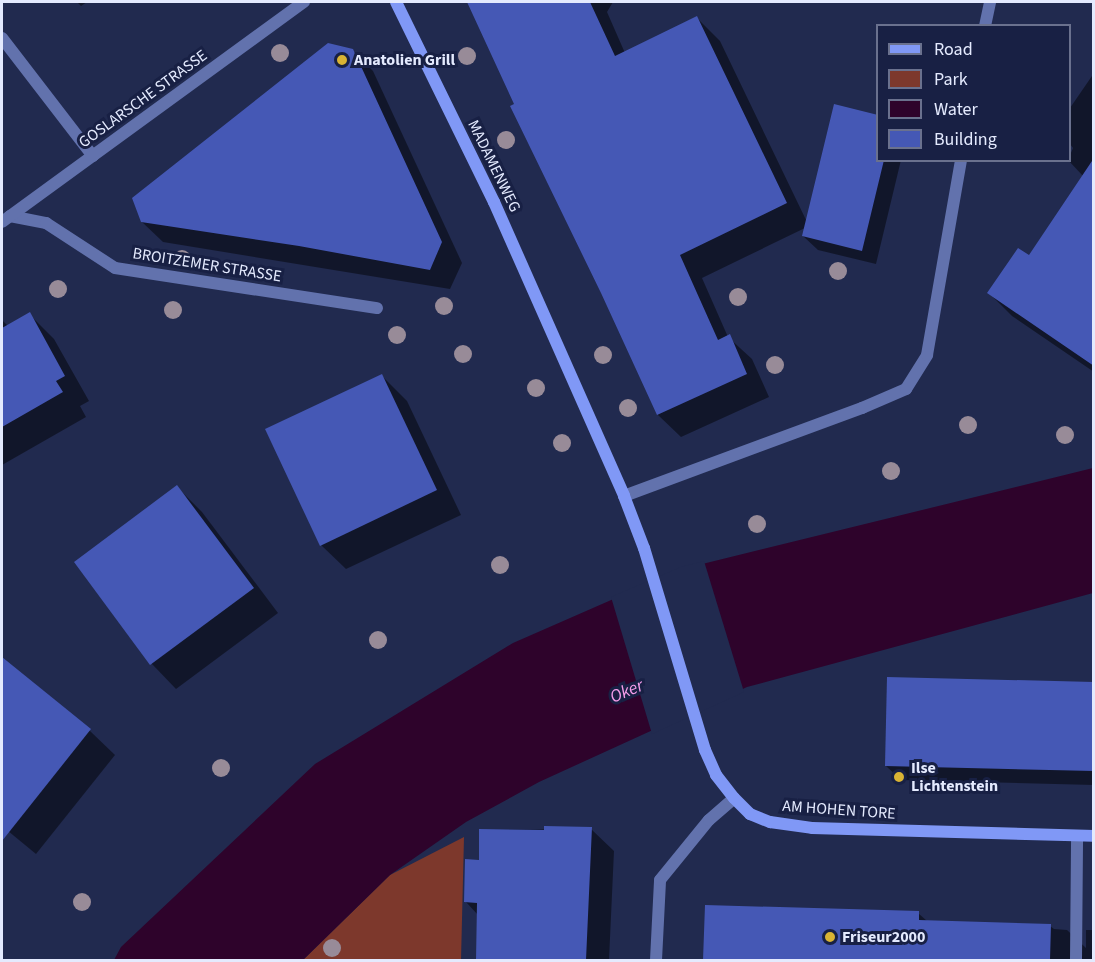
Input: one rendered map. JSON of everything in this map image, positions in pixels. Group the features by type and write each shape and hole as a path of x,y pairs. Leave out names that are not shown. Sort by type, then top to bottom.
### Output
{"street":[{"name":"GOSLARSCHE STRASSE","path":"6,219 304,2"},
{"name":"MADAMENWEG","path":"396,2 494,202 558,346"},
{"path":"985,24 990,2"},
{"path":"2,38 93,156"},
{"path":"624,496 862,408 906,389 927,355 961,162"},
{"name":"BROITZEMER STRASSE","path":"6,219 46,223 115,268 377,308"},
{"name":"AM HOHEN TORE","path":"558,346 624,496 644,548 705,750 716,775 750,814 770,822 812,828 1094,836"},
{"path":"656,960 660,880 709,820 734,798"},
{"path":"1076,960 1077,836"}],"green space":[{"path":"464,837 461,960 303,960 390,875"}],"water":[{"name":"Oker","path":"1093,468 1093,593 747,687 539,782 466,822 390,875 303,960 114,960 121,947 315,764 513,643 682,569"}],"pier":[{"path":"704,561 744,692 652,734 611,597 681,567"}],"building":[{"path":"467,2 590,2 615,56 697,16 787,203 680,255 718,340 730,334 747,374 657,415 601,293 510,106 514,104"},
{"path":"328,43 353,49 442,242 430,270 299,246 141,222 132,198"},
{"path":"834,104 876,114 876,162 884,162 862,251 802,236"},
{"path":"1094,158 1094,366 987,293 1018,248 1029,255"},
{"path":"30,312 65,376 56,381 63,392 2,427 2,328"},
{"path":"382,374 437,490 320,546 265,429"},
{"path":"177,485 254,588 150,665 74,562"},
{"path":"2,657 91,729 2,841"},
{"path":"887,677 1094,682 1094,771 885,766"},
{"path":"544,826 592,827 586,960 476,960 477,903 464,902 465,859 479,860 479,829 544,830"},
{"path":"705,905 919,911 919,920 1051,924 1050,960 703,960"}],"place":[{"name":"Anatolien Grill","path":"342,60"},
{"name":"Ilse Lichtenstein","path":"899,777"},
{"name":"Friseur2000","path":"830,937"}]}
